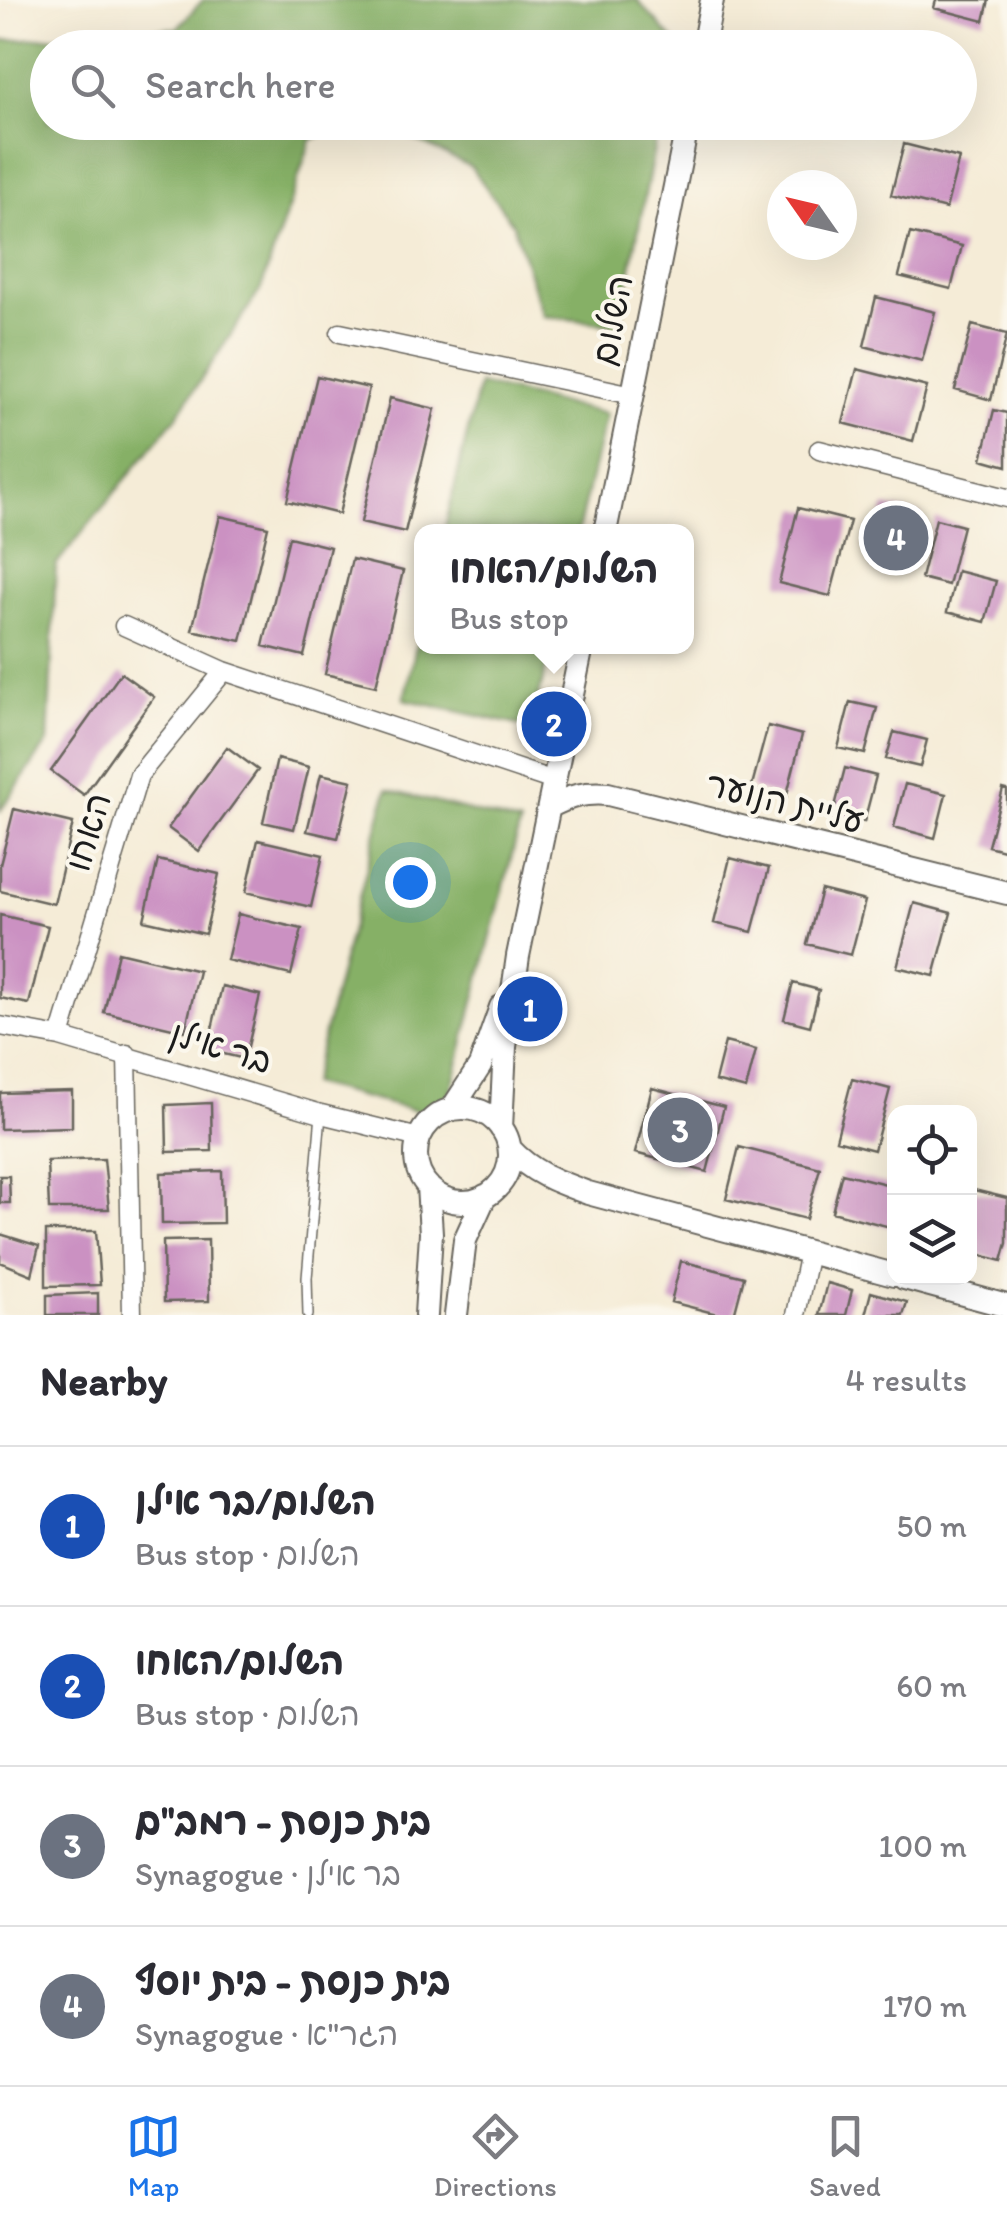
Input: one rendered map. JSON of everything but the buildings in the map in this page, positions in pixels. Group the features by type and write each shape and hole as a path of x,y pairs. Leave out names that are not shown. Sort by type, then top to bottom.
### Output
{"street":[{"path":"706,30 712,0"},
{"name":"השלום","path":"607,524 684,140"},
{"path":"340,333 633,395"},
{"path":"818,450 1007,498"},
{"path":"124,626 224,672 554,781"},
{"path":"456,1315 465,1240 485,1196 503,1180 509,1165 505,1047 518,956 580,654"},
{"name":"האחו","path":"60,1036 139,775 224,672"},
{"name":"עליית הנוער","path":"548,807 588,792 608,794 1007,892"},
{"path":"452,1109 480,1066 518,956"},
{"name":"בר אילן","path":"0,1026 60,1036 322,1114 420,1138"},
{"path":"127,1054 132,1315"},
{"path":"426,1315 431,1233 428,1186 418,1168 420,1138 438,1115 452,1109 482,1112 524,1164 588,1193 887,1273"},
{"path":"428,1186 448,1200 462,1202 485,1196"},
{"path":"796,1315 809,1252"},
{"path":"930,1285 1007,1306"}],"lane":[{"path":"308,1315 307,1278 322,1114"}],"green space":[{"path":"203,0 637,0 664,30 150,30 177,28"},
{"path":"30,39 30,140 311,140 261,289 177,416 56,565 48,742 0,811 0,41"},
{"path":"416,140 656,140 620,325 543,316 513,224 471,167"},
{"path":"479,384 606,414 580,524 446,524"},
{"path":"414,654 549,654 531,728 404,699"},
{"path":"387,790 520,824 444,1118 311,1084"}],"place":[{"name":"בית כנסת - בית יוסף","path":"896,538"},
{"name":"השלום/האחו","path":"554,724"},
{"name":"השלום/בר אילן","path":"530,1009"},
{"name":"בית כנסת - רמב\"ם","path":"680,1130"}]}
